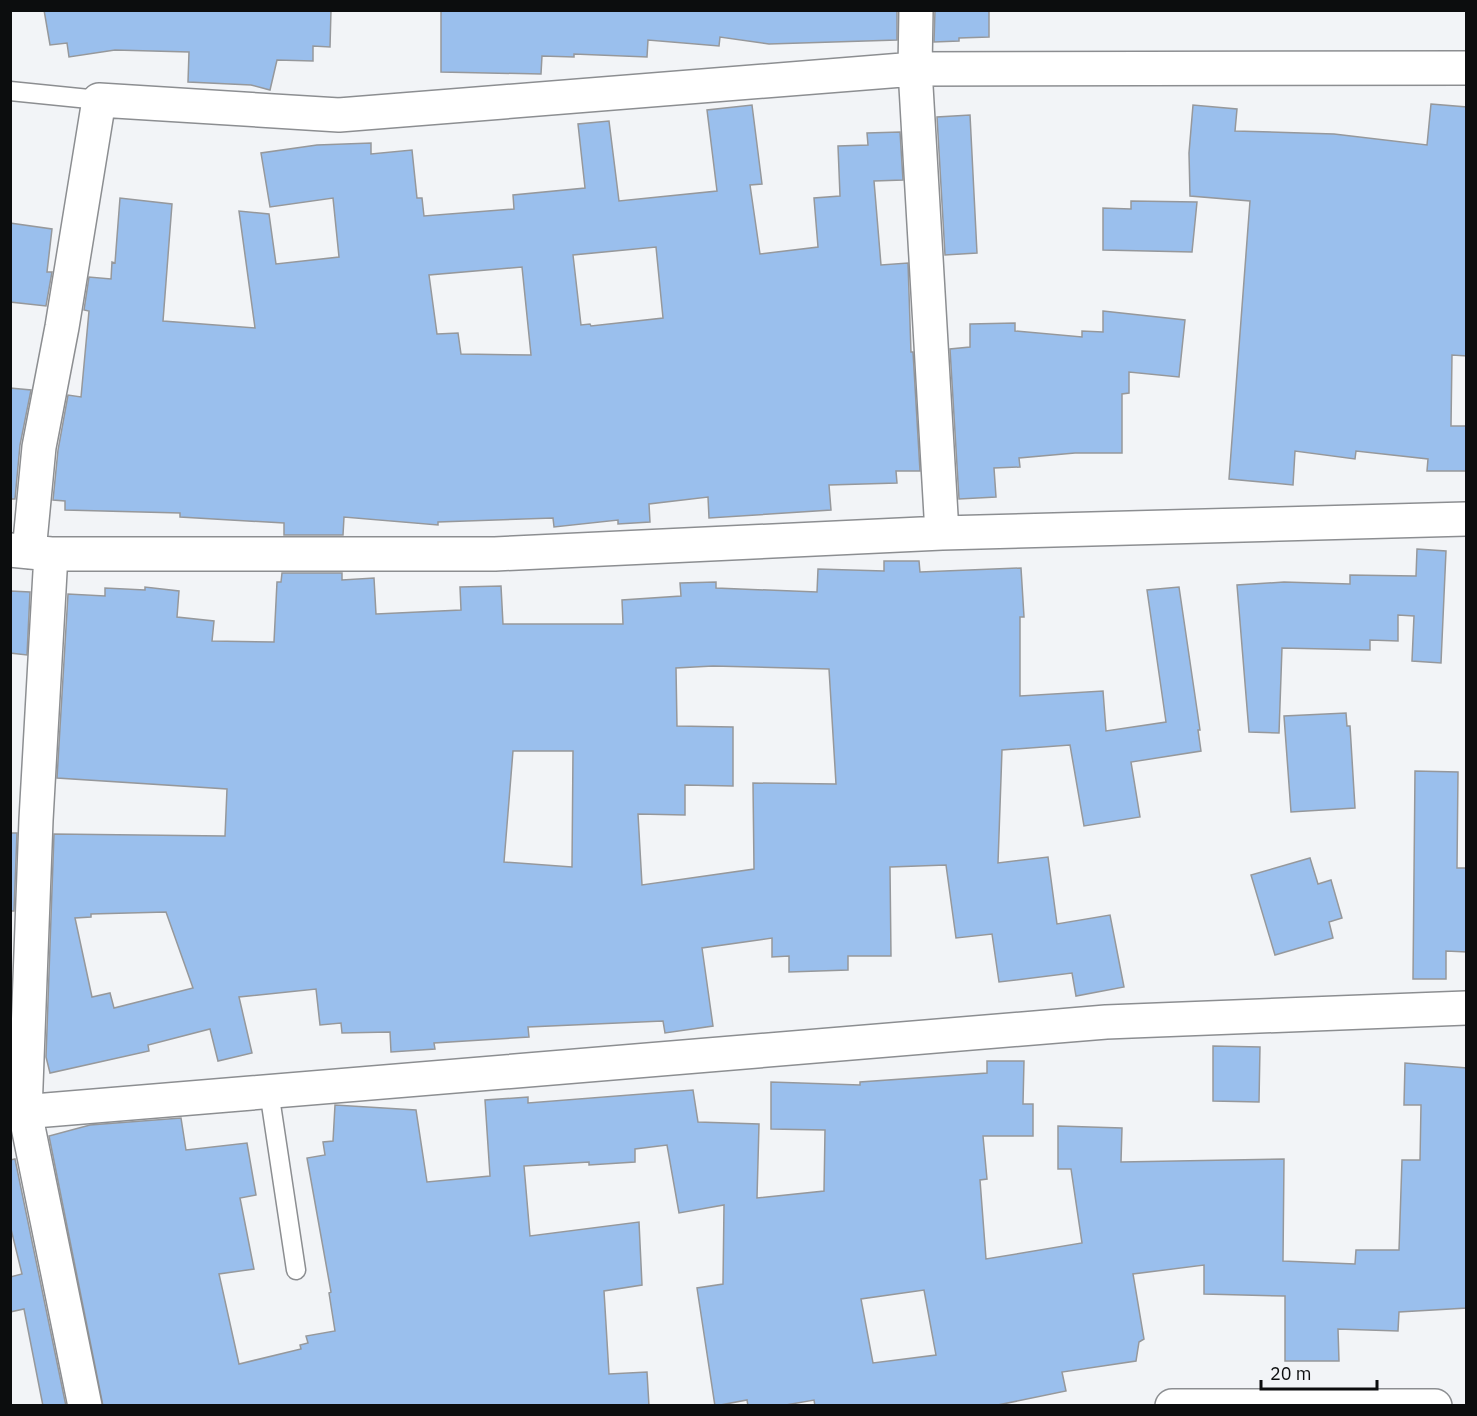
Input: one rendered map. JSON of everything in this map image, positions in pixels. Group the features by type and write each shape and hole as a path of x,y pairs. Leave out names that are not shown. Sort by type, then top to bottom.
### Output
{"street":[{"path":"916,10 915,69 942,533"},
{"path":"85,1406 18,1113 36,820 30,552 39,447 62,327 99,100 339,115 915,69 1467,68"},
{"path":"30,552 495,554 942,533 1467,519"},
{"path":"18,1113 1106,1022 1467,1008"},
{"path":"1172,1406 1435,1406"}],"lane":[{"path":"10,91 99,100"},
{"path":"269,1091 296,1270"}],"building":[{"path":"44,10 331,10 330,47 313,46 313,61 277,60 270,90 251,85 188,82 189,52 115,50 69,57 67,43 50,45"},
{"path":"441,10 897,10 897,40 769,44 720,37 719,46 648,40 647,57 574,54 574,57 542,56 541,74 441,72"},
{"path":"935,10 989,10 989,37 934,42"},
{"path":"1431,104 1467,107 1467,356 1452,355 1451,426 1467,426 1467,471 1427,471 1428,459 1356,451 1355,459 1295,451 1293,485 1229,479 1250,201 1190,196 1189,153 1193,105 1237,109 1235,131 1334,134 1427,145"},
{"path":"752,105 762,184 750,185 760,254 818,247 814,198 840,196 838,146 868,145 867,133 900,132 903,180 874,181 881,265 908,263 911,352 913,352 920,471 896,471 897,483 829,485 831,510 709,518 708,497 649,504 650,522 618,524 618,520 554,527 553,518 438,522 438,525 344,517 343,535 284,535 284,523 180,517 180,513 65,510 65,501 53,500 58,450 68,395 81,397 89,311 84,310 89,277 111,279 112,262 115,263 120,198 172,204 163,321 255,328 239,211 269,214 276,264 339,257 333,198 270,207 261,153 317,145 371,143 371,154 412,150 417,198 422,198 424,216 514,209 513,195 585,188 578,124 609,121 619,201 717,191 707,110","holes":["656,247 663,318 591,326 590,324 581,325 573,255","522,267 531,355 461,354 458,333 437,334 429,275"]},
{"path":"970,115 977,253 945,255 937,117"},
{"path":"1131,201 1197,202 1192,252 1103,250 1103,208 1131,209"},
{"path":"10,223 52,229 47,272 52,272 46,306 10,302"},
{"path":"1103,311 1185,320 1179,377 1129,372 1129,393 1122,394 1122,453 1075,453 1019,458 1020,467 994,468 996,497 959,499 950,349 970,347 970,324 1015,323 1015,331 1082,337 1082,331 1103,332"},
{"path":"10,388 31,390 20,445 15,499 10,499"},
{"path":"1417,549 1446,551 1441,663 1412,661 1414,616 1398,615 1398,641 1370,640 1370,650 1282,648 1279,733 1249,732 1237,585 1284,582 1350,584 1350,575 1416,576"},
{"path":"884,561 919,561 920,572 1021,568 1024,617 1020,617 1020,696 1103,691 1106,731 1166,722 1147,590 1179,587 1200,730 1198,730 1201,751 1131,762 1140,817 1084,826 1070,745 1002,750 998,863 1048,857 1057,924 1110,915 1124,987 1076,996 1072,973 999,982 992,934 956,938 946,865 890,867 891,956 848,956 848,970 789,972 789,956 772,957 772,938 702,948 713,1026 665,1033 663,1021 528,1027 529,1037 434,1043 435,1049 391,1052 390,1032 342,1033 341,1023 320,1025 316,989 239,997 252,1053 218,1061 210,1029 148,1045 149,1051 50,1073 46,1057 54,834 225,836 227,789 57,778 68,594 105,596 105,588 145,590 145,587 179,591 177,617 214,621 212,641 274,642 277,582 281,582 282,573 342,573 342,580 374,578 376,614 461,610 460,587 501,586 503,624 623,624 622,600 681,596 680,583 716,582 716,588 817,592 818,569 884,571","holes":["713,666 829,669 836,784 753,783 754,869 642,885 638,814 685,815 685,785 733,786 733,727 677,726 676,668","513,751 573,751 572,867 504,862","166,912 193,988 114,1008 110,993 92,997 75,918 91,917 91,914"]},
{"path":"10,591 30,592 27,655 10,653"},
{"path":"1346,713 1347,726 1350,726 1355,808 1291,812 1284,716"},
{"path":"1415,771 1458,772 1457,868 1466,868 1467,952 1446,951 1446,979 1413,979"},
{"path":"10,833 17,833 14,911 10,911"},
{"path":"1310,858 1318,884 1331,880 1342,918 1329,922 1333,938 1275,955 1251,875"},
{"path":"1213,1046 1260,1047 1259,1102 1213,1101"},
{"path":"987,1061 1024,1061 1023,1104 1033,1104 1033,1136 983,1136 987,1179 980,1180 986,1259 1082,1243 1071,1169 1058,1169 1058,1126 1122,1128 1121,1162 1284,1159 1283,1261 1355,1264 1356,1250 1399,1250 1402,1160 1420,1160 1421,1105 1404,1105 1405,1063 1467,1068 1467,1308 1399,1312 1398,1331 1338,1329 1339,1361 1285,1361 1285,1296 1204,1294 1204,1265 1133,1274 1144,1339 1139,1342 1136,1361 1062,1372 1066,1391 993,1406 815,1406 814,1400 780,1406 748,1406 747,1400 715,1406 697,1288 723,1284 724,1205 679,1213 667,1145 635,1149 635,1162 524,1166 530,1236 639,1222 642,1285 604,1291 609,1374 647,1372 649,1406 103,1406 49,1136 90,1125 181,1118 186,1150 247,1143 256,1195 240,1198 254,1269 219,1274 239,1364 301,1349 300,1345 308,1343 306,1336 335,1331 329,1293 331,1292 307,1158 325,1155 323,1142 333,1141 335,1105 416,1110 427,1182 490,1176 485,1100 528,1097 528,1103 693,1090 698,1122 759,1124 757,1198 824,1191 825,1130 771,1129 771,1082 860,1085 860,1082 987,1073","holes":["924,1290 936,1355 873,1363 861,1299"]},
{"path":"15,1159 66,1406 43,1406 24,1309 10,1312 10,1277 22,1274 10,1225 10,1160"}]}
